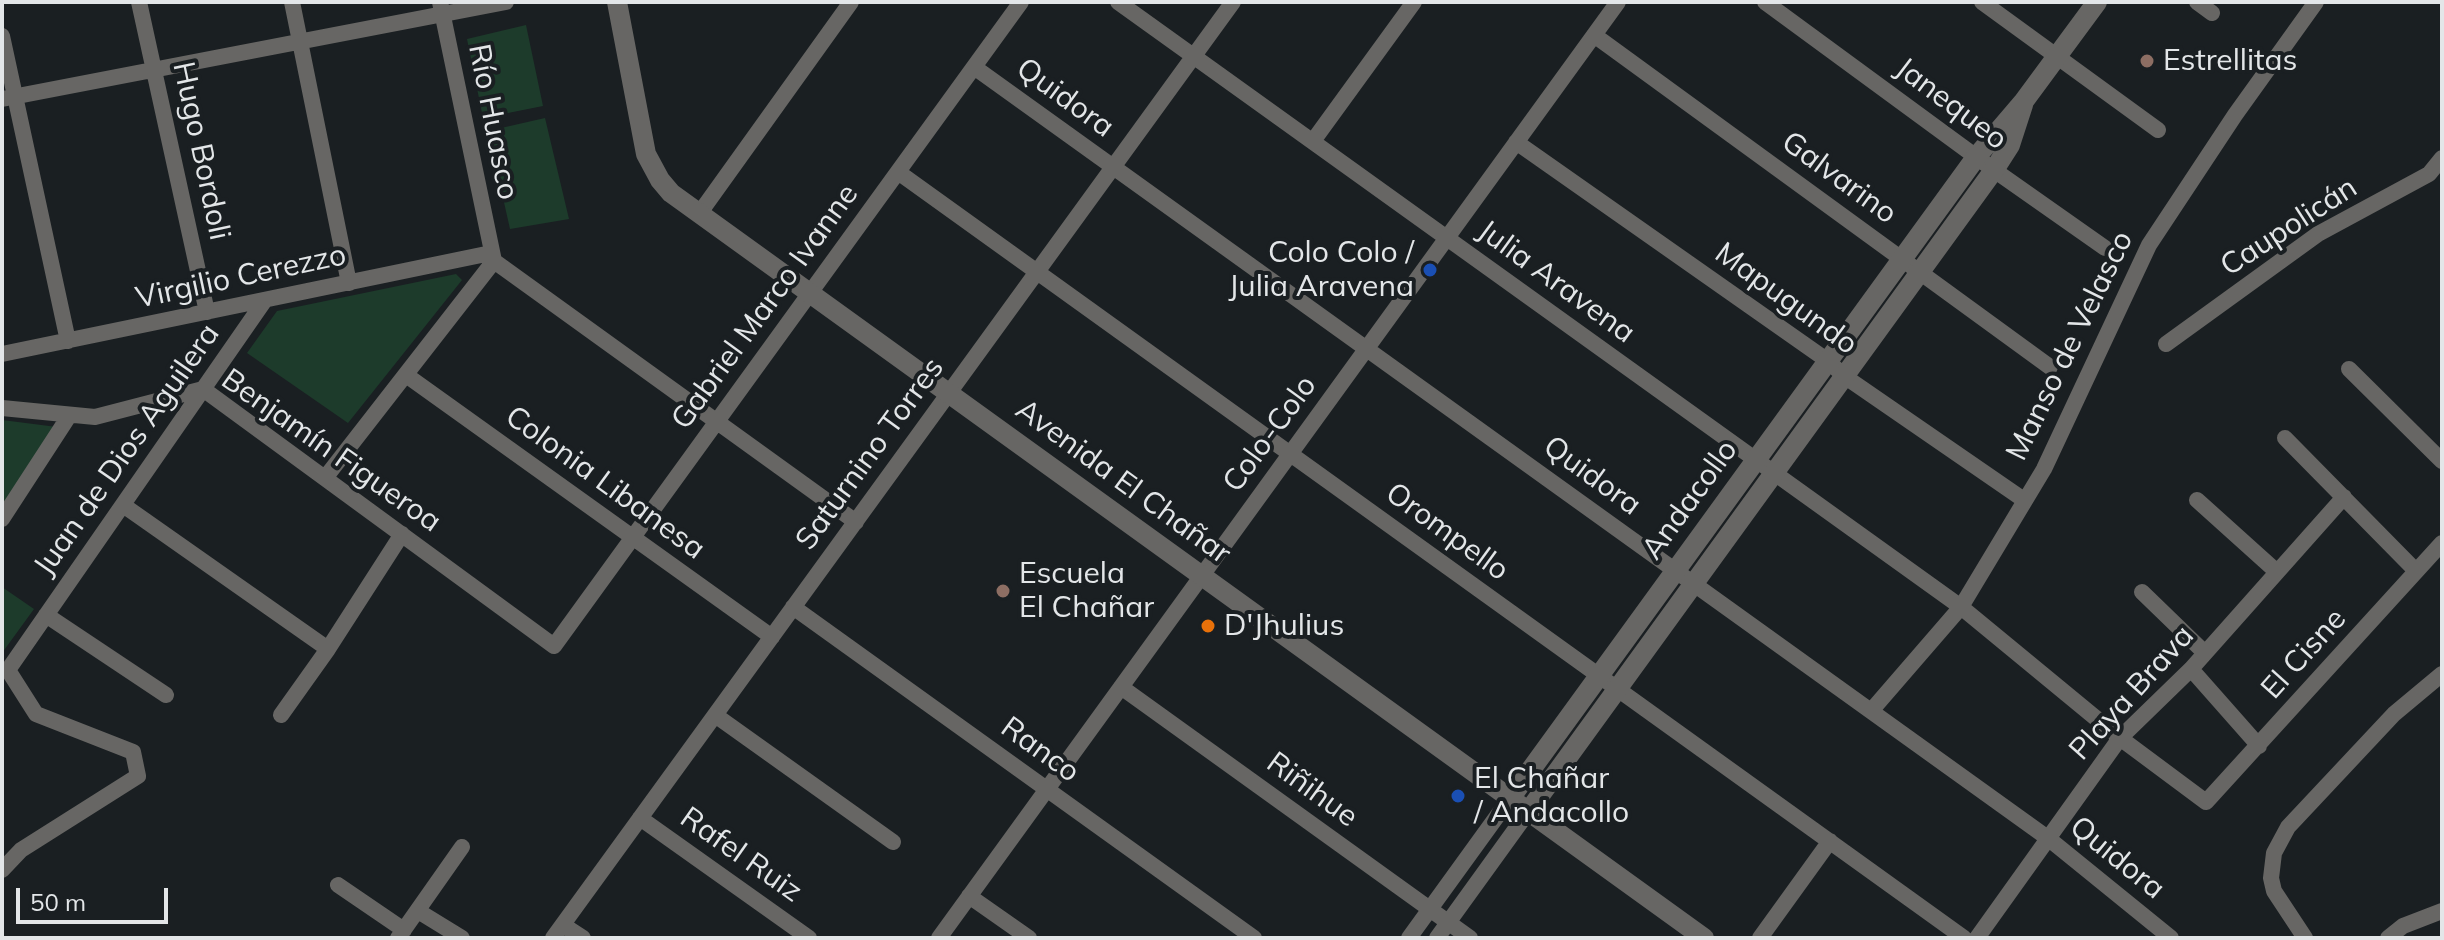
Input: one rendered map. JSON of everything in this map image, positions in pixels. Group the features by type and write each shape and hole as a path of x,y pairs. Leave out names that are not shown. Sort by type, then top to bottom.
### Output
{"street":[{"name":"Hugo Bordoli","path":"139,2 207,312"},
{"path":"292,2 349,283"},
{"path":"8,98 300,41 441,8 506,2"},
{"name":"Avenida El Chañar","path":"617,2 646,154 671,193 1704,938"},
{"path":"699,214 851,2"},
{"name":"Gabriel Marco Ivanne","path":"554,646 1021,2"},
{"name":"Julia Aravena","path":"1118,2 1961,607 2120,738 2206,802"},
{"name":"Saturnino Torres","path":"558,931 1233,2"},
{"path":"1313,141 1414,2"},
{"name":"Colo-Colo","path":"939,938 1618,2"},
{"name":"Janequeo","path":"1765,2 2105,248"},
{"path":"1982,2 2158,130"},
{"name":"Andacollo","path":"1409,938 1902,258 2097,2"},
{"path":"2197,2 2212,13"},
{"name":"Manso de Velasco","path":"1871,711 1961,607 2044,469 2149,245 2235,115 2316,2"},
{"name":"Río Huasco","path":"441,8 492,257"},
{"name":"Galvarino","path":"1594,35 2050,367"},
{"path":"2,36 8,98 68,341"},
{"name":"Quidora","path":"974,67 2049,839 2171,938"},
{"name":"Andacollo","path":"1437,938 1994,170 2010,145 2024,101"},
{"name":"Mapugundo","path":"1516,142 2024,500"},
{"name":"Caupolicán","path":"2166,344 2318,234 2429,174 2442,158"},
{"name":"Orompello","path":"898,172 1964,938"},
{"path":"325,478 406,375 492,257 856,522"},
{"name":"Virgilio Cerezzo","path":"2,354 492,257"},
{"name":"Juan de Dios Aguilera","path":"2,870 21,850 138,776 133,752 36,714 8,670 265,300"},
{"path":"2349,369 2442,461"},
{"name":"Colonia Libanesa","path":"406,375 772,637"},
{"name":"Benjamín Figueroa","path":"2,408 95,417 203,389 554,646"},
{"path":"2,519 69,416"},
{"path":"2285,438 2416,571"},
{"name":"Playa Brava","path":"1977,938 2120,738 2191,669 2344,497"},
{"path":"2197,500 2277,572"},
{"path":"123,505 328,649"},
{"path":"281,715 402,534"},
{"name":"El Cisne","path":"2206,802 2442,543"},
{"path":"2142,592 2205,653"},
{"name":"Ranco","path":"793,607 1254,938"},
{"path":"46,615 166,695"},
{"path":"2191,669 2259,746"},
{"path":"2305,938 2274,891 2271,878 2274,853 2288,827 2394,714 2442,674"},
{"name":"Riñihue","path":"1121,687 1470,938"},
{"path":"715,715 893,842"},
{"name":"Rafel Ruiz","path":"640,818 809,938"},
{"path":"1760,938 1830,841"},
{"path":"338,885 401,934 462,847"},
{"path":"969,896 1029,938"},
{"path":"418,911 462,938"},
{"path":"2388,938 2403,926 2442,911"},
{"path":"558,931 583,938"}],"green space":[{"path":"526,25 543,106 483,118 467,39"},
{"path":"545,118 569,219 510,229 488,131"},
{"path":"456,274 462,280 348,423 247,353 277,311"},
{"path":"2,420 57,427 2,509"},
{"path":"2,587 34,609 2,653"}],"place":[{"name":"Estrellitas","path":"2147,61"},
{"name":"Colo Colo / Julia Aravena","path":"1430,270"},
{"name":"Escuela El Chañar","path":"1003,591"},
{"name":"D'Jhulius","path":"1208,626"},
{"name":"El Chañar / Andacollo","path":"1458,796"}]}
